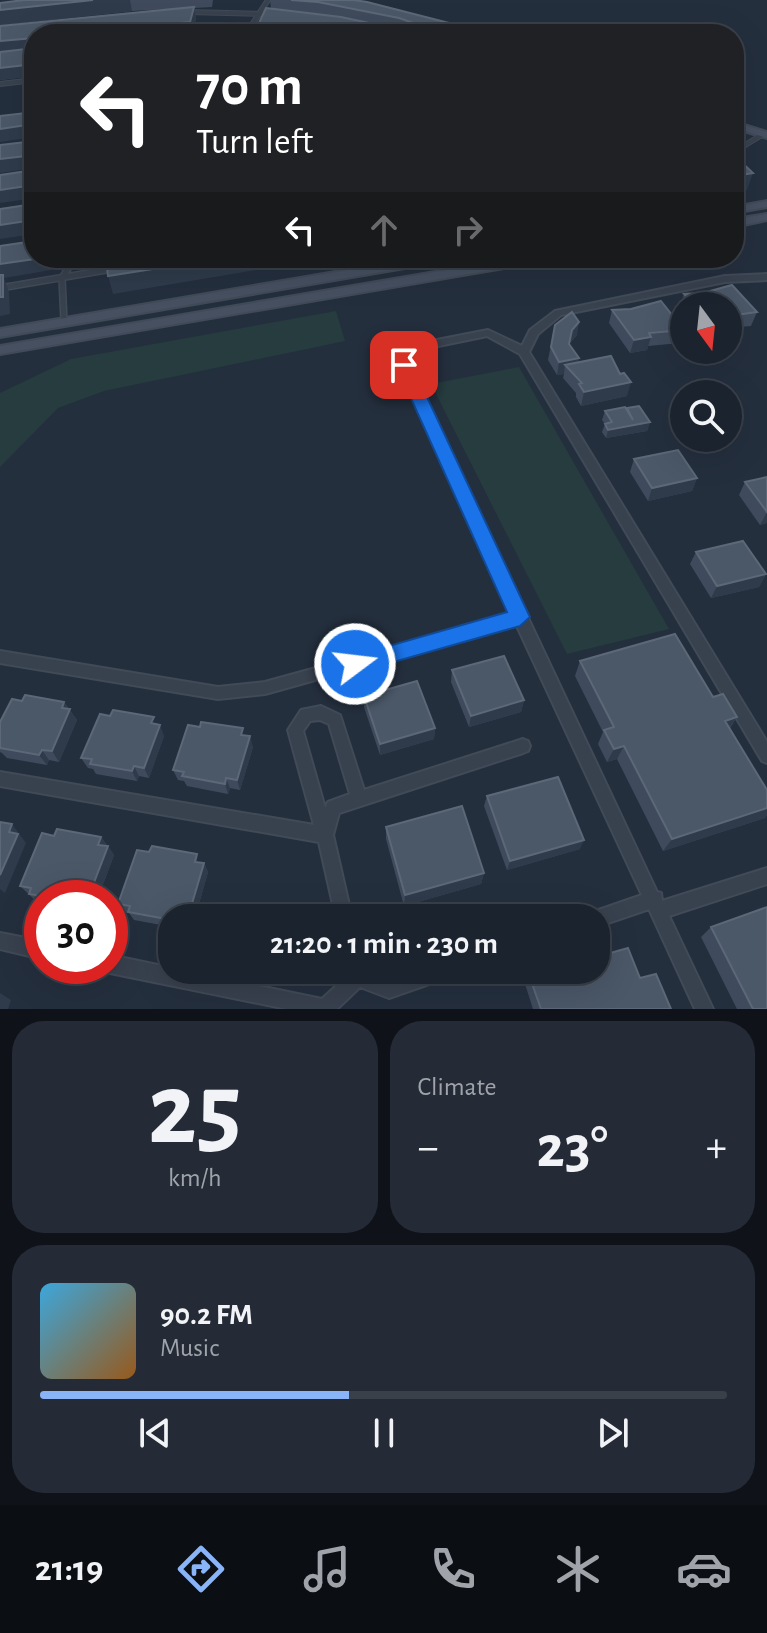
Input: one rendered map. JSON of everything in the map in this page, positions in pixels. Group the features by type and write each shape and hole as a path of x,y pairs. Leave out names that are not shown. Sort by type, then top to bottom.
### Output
{"street":[{"path":"744,128 766,136"},
{"path":"744,208 767,204"},
{"path":"744,221 767,217"},
{"path":"0,333 381,268"},
{"path":"0,350 480,268"},
{"path":"524,352 534,332 558,313 725,279 767,277"},
{"path":"704,1009 404,365 410,348 488,333 524,352 767,756"},
{"path":"0,657 218,693 265,688 520,617"},
{"path":"341,904 295,730 306,715 321,713 335,720 359,798"},
{"path":"325,835 333,807 523,746"},
{"path":"0,779 325,835"},
{"path":"610,916 767,876"},
{"path":"0,941 24,946"},
{"path":"128,968 158,974"},
{"path":"208,984 325,1008 348,984"},
{"path":"379,984 389,989 404,984"}],"lane":[{"path":"252,24 268,0"},
{"path":"179,12 259,12 276,15"},
{"path":"0,84 24,81"},
{"path":"744,147 766,136"},
{"path":"64,322 62,278 68,268"},
{"path":"0,288 118,268"}],"green space":[{"path":"336,311 345,341 104,391 58,408 0,467 0,393 71,359"},
{"path":"519,367 669,629 567,654 431,384"}],"building":[{"path":"93,0 0,10 0,3"},
{"path":"291,0 354,0 453,24 416,24 318,2"},
{"path":"194,7 190,22 170,24 24,24 24,39 0,41 0,26"},
{"path":"266,8 374,24 266,24 259,23"},
{"path":"24,49 24,65 0,68 0,52"},
{"path":"24,113 24,125 0,129 0,116"},
{"path":"24,142 24,156 0,159 0,145"},
{"path":"744,165 753,173 744,174"},
{"path":"24,171 24,186 0,190 0,175"},
{"path":"24,205 24,221 0,225 0,209"},
{"path":"24,242 24,261 0,264 0,246"},
{"path":"107,268 159,268 108,276"},
{"path":"0,275 3,275 3,297 0,297"},
{"path":"732,285 738,292 707,292"},
{"path":"742,296 757,312 742,314"},
{"path":"661,301 670,312 670,331 649,333 651,337 634,340 612,310 631,309"},
{"path":"572,312 579,322 572,330 569,344 579,358 559,362 551,347 555,325"},
{"path":"611,356 620,374 624,373 631,382 584,392 579,384 582,383 565,365"},
{"path":"639,406 650,422 608,430 605,424 612,422 605,411 625,407 633,420 627,408"},
{"path":"679,452 697,478 652,488 634,459"},
{"path":"767,477 767,512 745,482"},
{"path":"743,541 766,574 717,586 696,552"},
{"path":"675,634 713,697 723,694 737,717 725,721 767,790 767,808 672,839 624,746 614,749 604,730 614,727 580,661"},
{"path":"504,656 524,700 471,716 452,670"},
{"path":"417,681 435,728 380,744 364,696"},
{"path":"25,695 64,702 62,708 70,709 52,751 42,750 39,755 0,748 0,722 12,699 22,701"},
{"path":"113,710 154,717 151,723 160,725 144,768 134,766 132,771 90,764 92,759 81,758 100,714 110,716"},
{"path":"201,722 243,728 241,735 250,736 237,780 226,778 225,784 182,776 184,772 173,770 188,725 200,727"},
{"path":"558,777 584,840 510,861 487,796"},
{"path":"462,806 484,873 405,895 386,827"},
{"path":"0,822 12,824 9,832 18,834 0,875"},
{"path":"57,829 101,837 98,845 108,846 95,880 24,880 24,887 20,886 42,833 54,836"},
{"path":"152,846 197,854 195,862 204,863 192,904 158,904 158,917 128,912 126,880 137,850 149,852"},
{"path":"767,907 767,1009 753,1009 711,927"},
{"path":"628,948 640,978 656,974 671,1009 541,1009 532,984 610,984 610,953"}],"route":[{"path":"355,664 520,617 404,365"}]}
